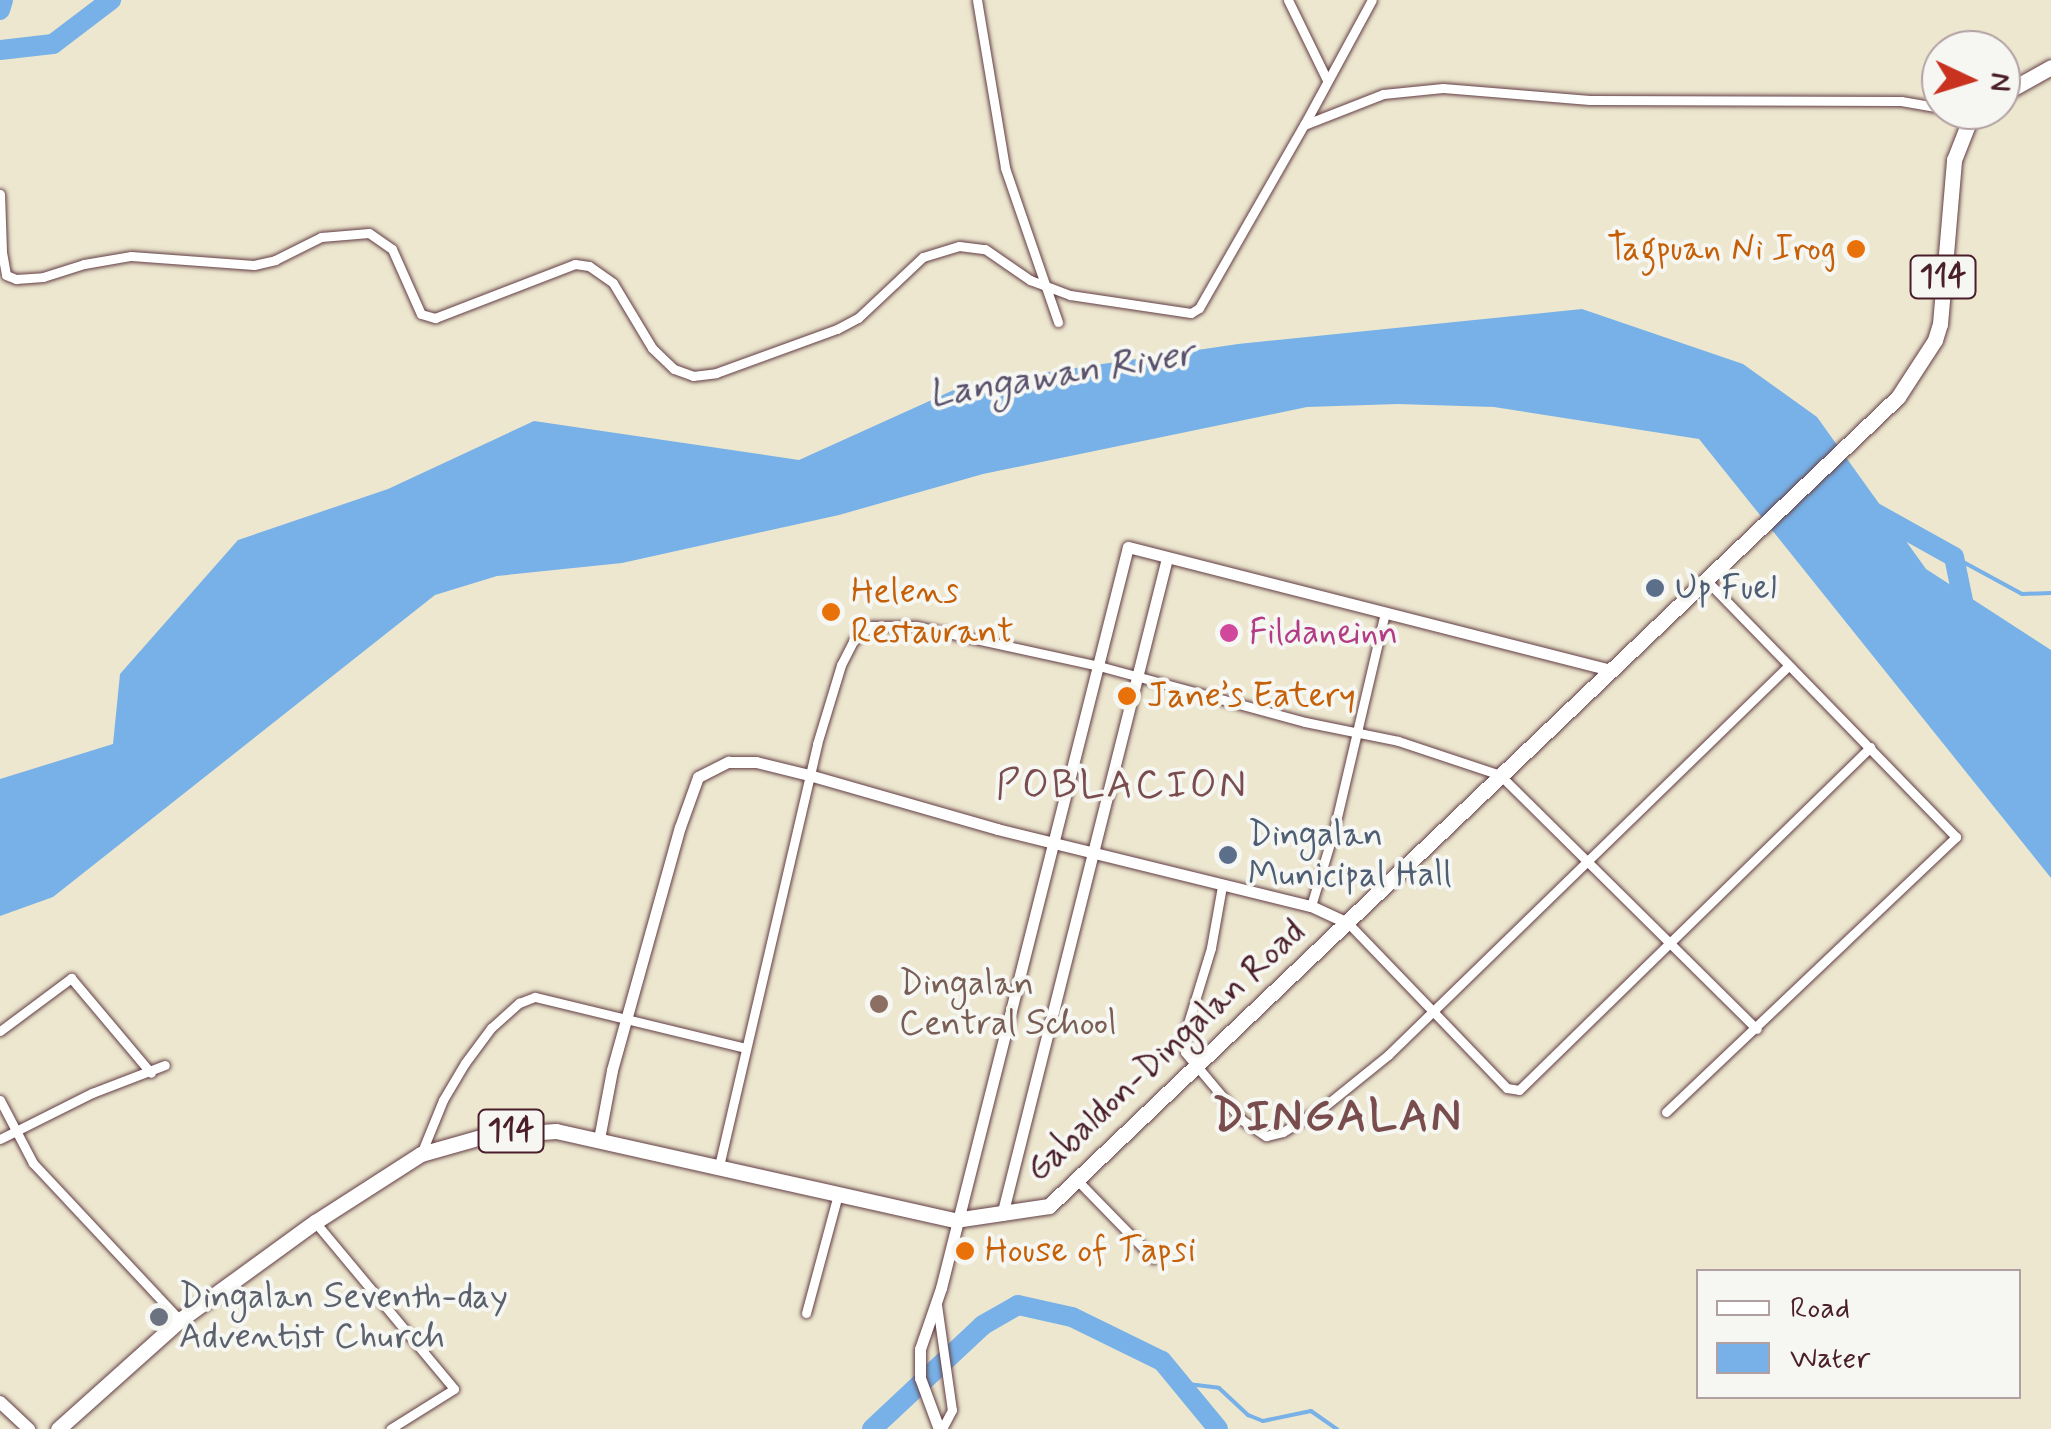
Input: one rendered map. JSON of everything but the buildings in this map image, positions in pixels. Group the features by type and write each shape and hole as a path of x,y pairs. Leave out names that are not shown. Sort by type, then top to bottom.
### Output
{"main road":[{"path":"2021,83 2051,66"},
{"name":"Gabaldon-Dingalan Road","path":"58,1429 180,1320 315,1222 422,1154 514,1131 556,1132 599,1140 719,1166 837,1198 955,1220 1048,1206 1080,1182 1194,1063 1348,923 1898,397 1935,340 1947,200 1954,160 1968,130"},
{"path":"0,1402 28,1429"}],"street":[{"path":"977,0 1004,168 1058,322"},
{"path":"1288,0 1327,80"},
{"path":"0,194 6,275 16,279 131,256 254,265 275,260 321,238 369,234 392,249 420,314 435,318 575,264 589,266 613,282 652,348 674,370 693,376 716,373 837,329 858,318 922,258 942,250 975,246 1046,288 1092,300 1191,314 1199,308 1372,0"},
{"path":"1304,125 1383,94 1416,89 1712,103 1901,101 1921,105"},
{"path":"940,1429 920,1378 920,1348 937,1302 1128,547 1610,670"},
{"path":"1002,1215 1167,558"},
{"path":"1666,1112 1956,837 1870,746 1787,667 1708,581"},
{"path":"1311,906 1358,733 1385,614"},
{"path":"719,1166 809,775 841,665 853,641 871,626 916,626 1099,666 1445,755 1500,775 1757,1029"},
{"path":"1222,886 1211,948 1185,1034 1185,1052 1213,1089 1260,1134 1283,1132 1376,1065 1787,667"},
{"path":"599,1140 627,1018 698,777 708,768 741,760 809,775 1222,886 1311,906 1348,923 1507,1088 1519,1090 1870,746"},
{"path":"0,1031 70,978 150,1073"},
{"path":"422,1154 443,1100 466,1063 491,1028 519,1003 534,997 746,1048"},
{"path":"0,1138 92,1093 165,1066"},
{"path":"0,1100 33,1163 180,1320"},
{"path":"1080,1182 1154,1259"},
{"path":"806,1313 837,1198"},
{"path":"315,1222 454,1388 390,1429"},
{"path":"937,1302 952,1410 940,1429"}],"water":[{"path":"1582,309 1743,364 1817,417 1926,569 2051,650 2051,878 1699,439 1494,407 1398,404 1307,407 983,474 839,515 622,563 497,576 435,595 53,897 0,916 0,779 113,744 120,674 238,540 388,489 534,421 799,460 967,384 1238,344"}],"waterway":[{"path":"0,10 3,0"},
{"path":"0,50 53,44 111,0"},
{"name":"Langawan River","path":"1870,510 1954,557 1966,615"},
{"path":"1954,557 2022,594 2051,593"},
{"path":"872,1429 983,1325 1018,1305 1072,1317 1162,1361 1218,1429"},
{"path":"1180,1383 1219,1388 1248,1415 1263,1421 1311,1411 1337,1429"}],"place":[{"name":"Tagpuan Ni Irog","path":"1856,249"},
{"name":"Up Fuel","path":"1655,588"},
{"name":"Helens Restaurant","path":"831,612"},
{"name":"Fildaneinn","path":"1229,633"},
{"name":"Jane’s Eatery","path":"1127,696"},
{"name":"Dingalan Municipal Hall","path":"1228,855"},
{"name":"Dingalan Central School","path":"879,1004"},
{"name":"House of Tapsi","path":"965,1251"},
{"name":"Dingalan Seventh-day Adventist Church","path":"159,1317"}],"district":[{"name":"POBLACION","path":"1122,786"},
{"name":"DINGALAN","path":"1338,1118"}]}
